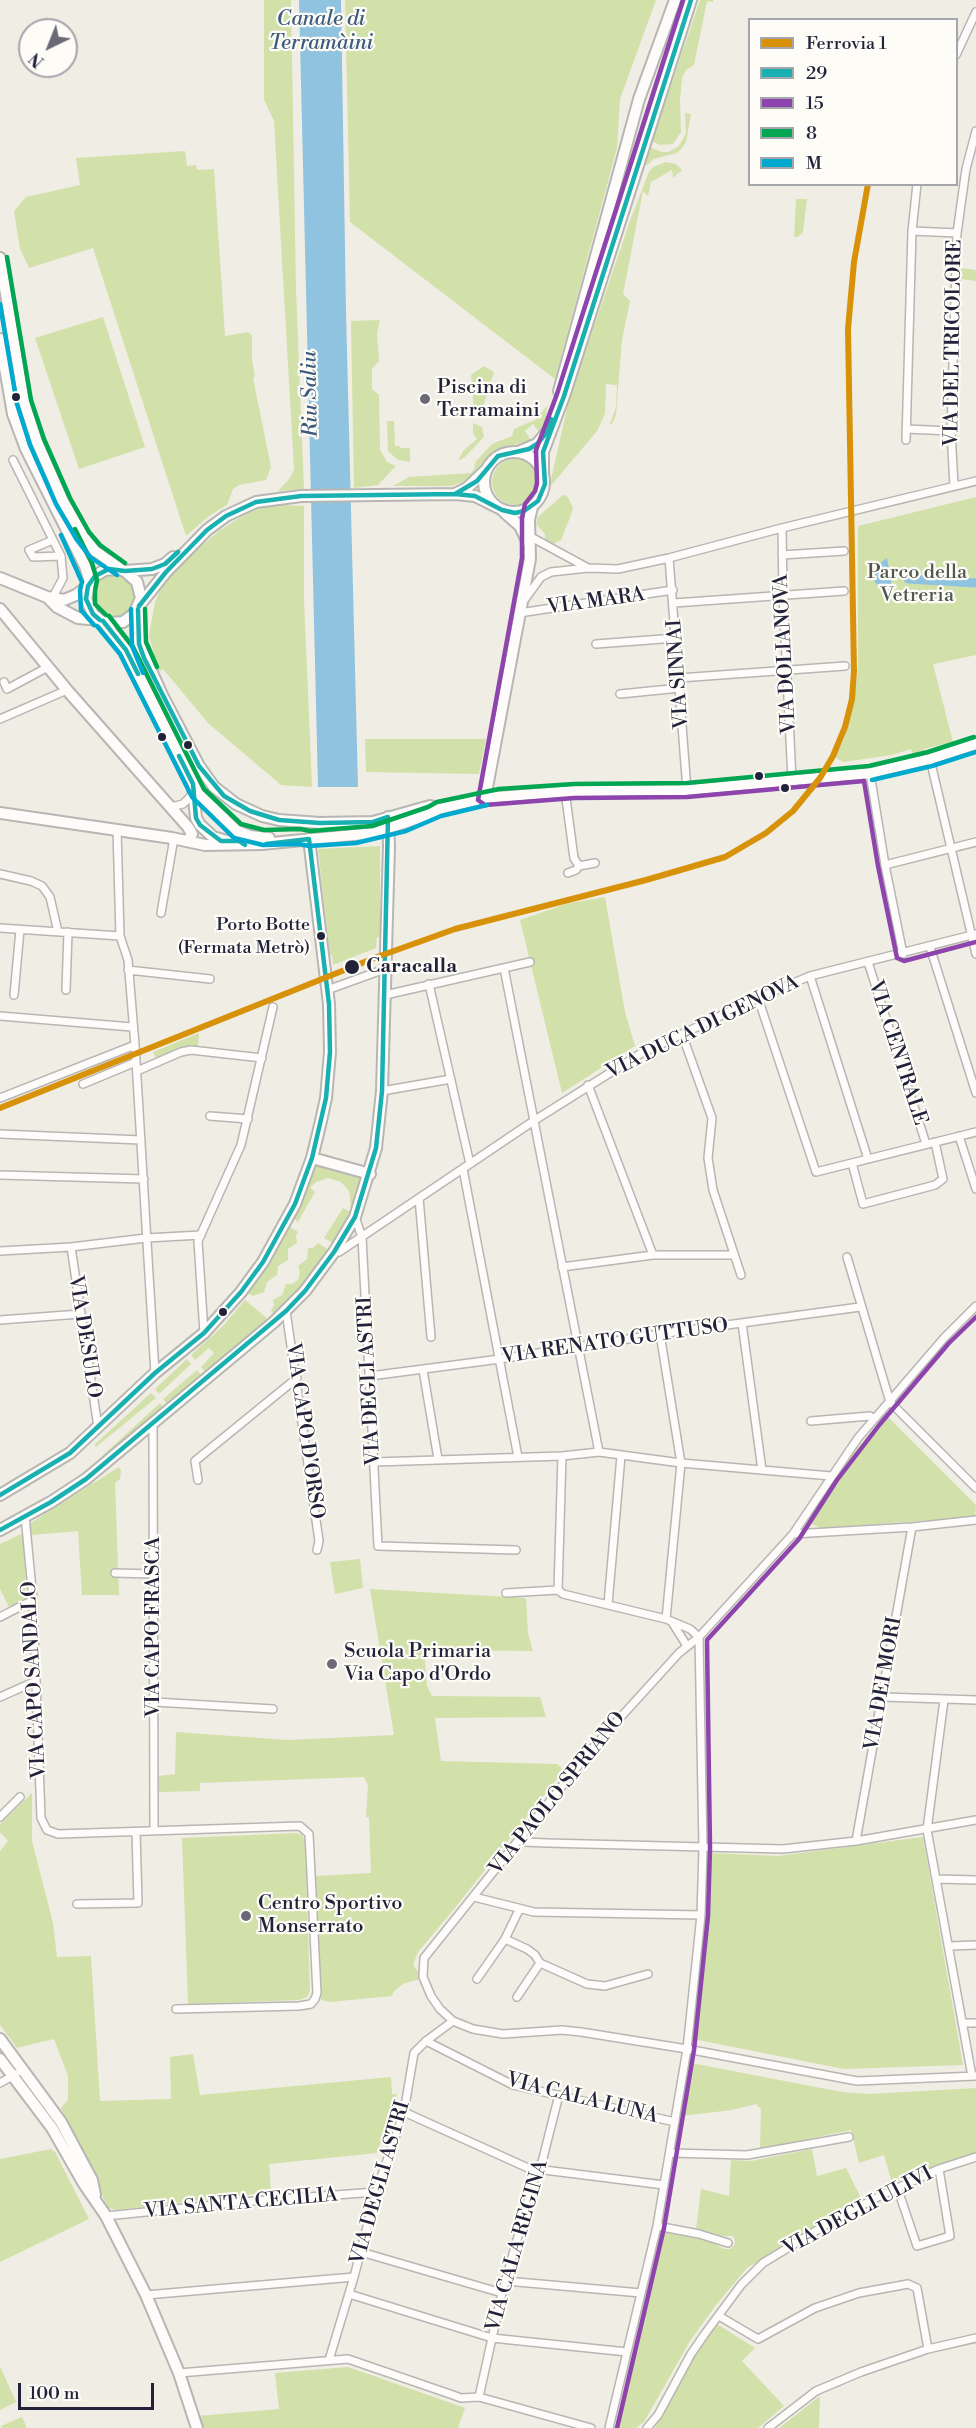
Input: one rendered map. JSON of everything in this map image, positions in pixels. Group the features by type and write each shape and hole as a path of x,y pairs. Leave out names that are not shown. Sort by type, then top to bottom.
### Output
{"street":[{"path":"454,494 477,481 498,456 518,452 537,444 548,431 639,99 675,0"},
{"path":"485,798 530,559 529,520 532,507 542,494 543,452 564,396 691,0"},
{"path":"958,53 976,12"},
{"name":"VIA DEL TRICOLORE","path":"954,486 951,431 957,233 966,169 976,131"},
{"path":"906,440 912,231 917,186"},
{"path":"912,231 957,233"},
{"path":"0,258 24,402 37,442 63,501 83,536 95,551 137,582 141,592 138,608 139,645 190,751 207,777 224,796 250,811 279,820 374,822 430,806 439,809"},
{"path":"0,339 13,414 26,449 85,566 89,584 86,599 88,607 126,650 193,789 237,831 262,838 300,836 309,839"},
{"path":"906,429 951,431"},
{"path":"518,452 534,459 543,474"},
{"path":"13,460 61,556 63,578 50,597"},
{"path":"486,471 484,488 487,496 520,526 526,536 530,559"},
{"path":"520,608 541,577 551,572 588,568 618,569 976,481"},
{"path":"50,597 57,607 78,618 123,622 138,608 151,589 188,547 207,530 256,502 301,496 454,494 476,496 499,508 515,513 532,507"},
{"name":"VIA DOLIANOVA","path":"782,528 792,780"},
{"path":"531,537 588,568"},
{"path":"53,540 29,550 33,557 61,556"},
{"path":"0,578 64,600 76,595 102,571 145,570 165,564 182,549 188,547"},
{"path":"782,555 844,551"},
{"path":"105,558 145,570"},
{"name":"VIA SINNAI","path":"669,558 687,790"},
{"name":"VIA MARA","path":"520,608 673,591"},
{"path":"674,603 844,591"},
{"path":"0,609 67,690 171,807 192,834 188,841"},
{"path":"596,644 676,638"},
{"path":"680,678 845,666"},
{"path":"4,682 7,689 48,667"},
{"path":"620,694 680,688"},
{"path":"0,719 67,690"},
{"path":"0,813 117,829 205,845 245,845 355,836 389,828 431,814 439,809 485,798 565,791 687,790 870,773 930,759 976,744"},
{"path":"930,759 974,935 976,954"},
{"path":"870,773 885,866 903,954"},
{"path":"171,807 183,804 193,789"},
{"path":"193,789 196,818 203,829 220,841 239,841 245,845"},
{"path":"565,791 574,858 579,866"},
{"path":"0,1530 86,1479 286,1311 305,1291 334,1252 355,1217 370,1174 376,1148 382,1091 388,817"},
{"path":"174,838 185,834 196,818"},
{"path":"117,829 120,936 128,960 135,1045 155,1373"},
{"path":"161,913 174,838"},
{"path":"0,1495 70,1453 155,1373 204,1333 242,1292 275,1243 296,1204 312,1158 323,1113 329,1074 330,1032 327,990 309,839"},
{"path":"885,866 976,842"},
{"path":"568,873 579,866 595,863"},
{"path":"0,874 42,886 50,897 58,932"},
{"path":"0,928 120,936"},
{"path":"14,995 20,930"},
{"path":"66,990 68,932"},
{"name":"VIA DUCA DI GENOVA","path":"334,1252 339,1252 588,1085 640,1054 810,976 974,935"},
{"path":"930,947 976,1093"},
{"path":"385,995 530,962"},
{"name":"VIA CENTRALE","path":"868,963 926,1144"},
{"path":"504,968 599,1452"},
{"path":"327,990 385,969"},
{"path":"128,970 210,979"},
{"path":"810,976 868,1159"},
{"path":"429,984 451,1079 518,1457"},
{"path":"758,998 816,1172 976,1132"},
{"path":"204,1333 198,1241 241,1145 273,1007"},
{"path":"0,1016 132,1028"},
{"path":"682,1034 712,1118 708,1158 712,1190 741,1275"},
{"path":"0,1098 135,1045"},
{"path":"137,1071 191,1050 262,1058"},
{"path":"83,1084 136,1062"},
{"path":"382,1091 451,1079"},
{"path":"588,1085 653,1255"},
{"path":"210,1116 248,1119"},
{"path":"0,1134 141,1140"},
{"path":"959,1136 976,1189"},
{"path":"852,1163 863,1204 935,1185 943,1179 935,1142"},
{"path":"312,1158 370,1174"},
{"path":"0,1175 144,1179"},
{"path":"419,1198 431,1337"},
{"name":"VIA DEGLI ASTRI","path":"355,1217 362,1237 378,1546 516,1550"},
{"path":"0,1251 201,1235"},
{"name":"VIA DESULO","path":"71,1247 98,1427"},
{"path":"562,1267 653,1255 734,1255"},
{"path":"847,1257 890,1402 976,1488"},
{"name":"VIA RENATO GUTTUSO","path":"370,1376 860,1306"},
{"name":"VIA PAOLO SPRIANO","path":"453,2021 431,1996 423,1977 424,1958 590,1751 679,1653 699,1637 793,1534 831,1476 874,1419 944,1338 976,1306"},
{"name":"VIA CAPO D'ORSO","path":"286,1311 319,1541 317,1550"},
{"path":"0,1320 80,1314"},
{"path":"742,1323 762,1470"},
{"path":"660,1334 681,1463 669,1620 687,1646"},
{"path":"423,1370 438,1459"},
{"path":"198,1480 195,1461 297,1378"},
{"path":"811,1421 870,1416 874,1419"},
{"name":"VIA CAPO FRASCA","path":"153,1423 154,1831"},
{"path":"375,1462 562,1456 599,1452 681,1463 831,1476"},
{"path":"558,1590 562,1456"},
{"path":"608,1604 621,1456"},
{"name":"VIA CAPO SANDALO","path":"25,1516 33,1600 41,1818 47,1830 58,1834 136,1832"},
{"path":"793,1534 912,1527 976,1520"},
{"name":"VIA DEI MORI","path":"856,1841 912,1527"},
{"path":"115,1573 154,1574"},
{"path":"506,1593 558,1590 563,1594 669,1620 690,1629 699,1637 703,1848 701,1915 687,2049 657,2226 609,2428"},
{"path":"0,1617 33,1600"},
{"path":"0,1697 36,1681"},
{"path":"883,1697 976,1700"},
{"path":"453,2021 473,2029 503,2034 562,2030 687,2049 856,2081 974,2076 927,1830 944,1700"},
{"path":"155,1702 273,1709"},
{"path":"0,1817 20,1797"},
{"path":"521,1839 524,1842 547,1843 783,1849 856,1841 976,1820"},
{"path":"77,1904 138,1903 136,1832 300,1826 309,1834 317,1993 311,2004 176,2009"},
{"path":"937,1880 976,1880"},
{"path":"474,1897 519,1910 701,1915"},
{"path":"477,1979 505,1939 519,1910"},
{"path":"505,1939 527,1949 540,1963 587,1984 605,1986 648,1974"},
{"path":"950,1946 976,1945"},
{"path":"517,1997 540,1963"},
{"name":"VIA DEGLI ASTRI","path":"329,2360 350,2294 376,2192 404,2112 414,2053 453,2021"},
{"path":"963,2024 976,2023"},
{"path":"0,2039 61,2122 92,2180 95,2199"},
{"name":"VIA CALA LUNA","path":"426,2041 513,2085 675,2122"},
{"path":"0,2059 52,2128 84,2184 106,2216 146,2295 179,2373 197,2428"},
{"path":"0,2083 23,2070"},
{"name":"VIA CALA REGINA","path":"479,2397 502,2293 537,2169 542,2162 559,2096"},
{"path":"404,2112 528,2168 664,2185"},
{"path":"670,2152 747,2155 849,2137"},
{"name":"VIA DEGLI ULIVI","path":"647,2428 658,2415 691,2354 741,2285 764,2263 837,2218 897,2187 939,2169 976,2157"},
{"path":"897,2187 917,2246 950,2236 939,2169"},
{"name":"VIA SANTA CECILIA","path":"106,2216 254,2201 376,2192"},
{"path":"657,2226 699,2234 728,2243"},
{"path":"361,2252 502,2293"},
{"path":"146,2295 354,2277"},
{"path":"506,2281 641,2293"},
{"path":"718,2316 758,2339 815,2308 859,2293 908,2284 917,2288 928,2349"},
{"path":"350,2294 492,2338 627,2352"},
{"path":"768,2428 816,2391 884,2363 928,2349 976,2338"},
{"path":"179,2373 348,2359 461,2398 479,2397 591,2428"}],"green space":[{"path":"264,0 291,0 296,290 304,489 278,491 290,478 294,469 274,121 264,100"},
{"path":"345,0 656,0 620,99 617,148 555,379 350,222"},
{"path":"700,0 713,0 713,2 707,1 694,65 686,70 682,78 681,132 673,144 660,145 652,141"},
{"path":"685,113 691,114 686,142 682,148 677,153 654,159 647,165 644,164 650,147 668,152 679,146 686,133"},
{"path":"185,151 187,166 196,165 197,170 214,169 225,336 248,332 252,335 255,377 253,378 271,467 266,480 239,485 233,489 227,505 209,516 186,536 93,248 29,268 20,249 14,211 26,197 80,185 76,158"},
{"path":"666,162 676,164 682,170 673,178 672,170 651,182 648,196 643,191 623,294 630,301 622,340 616,415 610,424 616,407 617,385 606,384 605,414 597,431 549,488 569,400 631,218 649,172 653,167"},
{"path":"796,199 807,199 803,232 798,237 794,237"},
{"path":"961,268 976,270 976,281 961,279"},
{"path":"103,317 145,447 79,469 35,338"},
{"path":"380,320 377,334 379,361 372,369 372,389 379,395 380,450 387,462 396,466 378,485 354,488 351,321"},
{"path":"484,366 494,372 483,407 474,408 471,375"},
{"path":"547,406 545,424 540,433 533,424 525,431 531,440 494,451 469,479 452,486 393,486 409,477 471,473 476,461 492,444 512,436 514,429 535,420"},
{"path":"387,421 394,421 395,446 410,448 410,462 398,460 388,451"},
{"path":"473,423 482,427 484,437 465,457 458,461 463,451 477,439 473,434"},
{"path":"515,459 524,460 532,465 537,473 537,491 532,499 524,504 515,505 506,504 498,499 493,491 492,482 493,473 498,465 506,460"},
{"path":"563,495 567,496 573,508 561,540 553,544 545,540 545,534 536,524 538,517"},
{"name":"Parco della Vetreria","path":"976,497 976,655 933,664 953,742 924,749 925,755 914,759 911,749 892,755 843,762 835,757 844,739 854,702 858,668 858,526"},
{"path":"282,505 304,506 304,600 312,787 281,785 208,723 163,669 159,672 149,636 155,602 161,588 180,564 219,531 241,517 257,509"},
{"path":"113,575 128,581 134,596 128,611 113,617 98,611 92,596 98,581"},
{"path":"365,739 486,739 479,774 366,772"},
{"path":"380,846 380,937 377,937 376,948 333,965 318,849"},
{"path":"605,897 625,1012 635,1046 562,1093 520,920 566,904"},
{"path":"199,1033 198,1047 182,1047 156,1059 153,1052"},
{"path":"317,1166 359,1178 359,1187 351,1208 349,1191 341,1182 328,1178 316,1182 310,1188 315,1192 298,1222 294,1219"},
{"path":"343,1208 350,1212 333,1243 324,1238"},
{"path":"290,1227 298,1232 297,1243 288,1249 288,1260 278,1266 277,1275 267,1282 264,1292 253,1296 248,1293 270,1264"},
{"path":"318,1243 329,1250 310,1278 276,1316 271,1311 274,1305 273,1300 282,1295 286,1284 292,1284 298,1280 300,1272 298,1266 307,1259 308,1248 313,1248"},
{"path":"245,1300 269,1320 206,1373 201,1367 214,1353 209,1348 195,1360 191,1355 222,1327"},
{"path":"187,1359 191,1364 159,1394 155,1389"},
{"path":"197,1370 202,1376 168,1405 163,1399"},
{"path":"151,1393 156,1398 96,1447 94,1445"},
{"path":"160,1403 164,1408 103,1455"},
{"path":"883,1417 889,1418 976,1505 975,1517 821,1528 809,1523 808,1520 833,1478"},
{"path":"119,1467 120,1479 115,1483 119,1595 82,1595 78,1531 32,1535 29,1524"},
{"path":"21,1534 24,1535 26,1598 9,1607 0,1589 0,1544"},
{"path":"360,1559 363,1588 335,1594 330,1562"},
{"path":"370,1589 526,1598 528,1633 533,1651 424,1650 427,1686 432,1696 540,1697 546,1717 435,1718 441,1761 557,1764 564,1770 418,1952 413,1965 419,1973 419,1979 403,1984 394,1991 392,1996 329,2002 321,2000 320,1992 316,1876 371,1873 369,1817 366,1817 368,1785 364,1777 200,1783 200,1791 159,1792 158,1776 175,1774 176,1732 288,1740 394,1735"},
{"path":"32,1793 32,1841 53,1923 57,1957 91,1956 100,2101 171,2099 170,2057 193,2054 200,2095 391,2077 392,2094 397,2094 377,2153 269,2164 271,2192 116,2210 108,2208 61,2108 68,2100 68,2076 54,2039 17,2048 0,2025 0,1851 8,1841 0,1832 0,1824"},
{"name":"Centro Sportivo Monserrato","path":"296,1833 302,1835 305,1841 310,1991 307,1997 299,2000 188,2004 182,1838"},
{"path":"923,1837 963,2065 844,2069 693,2039 708,1853 778,1856"},
{"path":"691,2063 842,2092 869,2094 976,2088 976,2154 892,2183 884,2155 859,2163 851,2130 760,2149 761,2109 756,2104 732,2110 681,2116"},
{"path":"51,2149 55,2152 89,2219 0,2262 0,2159"},
{"path":"812,2149 817,2176 846,2168 861,2198 747,2268 690,2341 644,2422 636,2428 615,2428 663,2232 712,2242 724,2249 730,2249 734,2246 733,2236 723,2236 696,2229 701,2189 729,2196 731,2160 751,2161"},
{"path":"717,2324 755,2348 742,2361 784,2406 758,2428 655,2428 697,2352"},
{"path":"0,2366 16,2402 0,2410"},
{"path":"348,2367 465,2408 458,2428 202,2428 198,2416 279,2409 275,2373"},
{"path":"820,2396 819,2428 779,2428 792,2418"},
{"path":"22,2417 27,2428 2,2428 1,2426"}],"water":[{"name":"Canale di Terramàini","path":"299,0 341,0 358,787 318,787"},
{"path":"887,558 894,593 884,592 874,581 876,566"}],"waterway":[{"path":"908,579 976,583"}],"rail line":[{"name":"1","path":"0,1108 377,957 455,929 646,880 725,857 766,833 793,811 820,778 833,756 845,727 852,699 854,671 848,329 854,262 868,186"}],"transit line":[{"name":"15","path":"683,0 557,394 536,450 537,483 535,491 525,504 522,518 522,558 478,800 485,805 574,798 687,797 864,781 878,866 897,958 904,961 976,942"},
{"name":"29","path":"139,606 166,572 207,530 226,516 256,502 301,496 455,494 475,496 502,510 515,513 524,511 538,501 545,484 543,452 564,396 691,0"},
{"name":"8","path":"7,257 31,400 44,439 70,498 89,532 100,545 125,563"},
{"name":"M","path":"0,304 17,404 30,445 56,504 77,540 90,557 117,575"},
{"name":"29","path":"455,494 477,481 498,456 529,449 537,444 548,431 551,419"},
{"name":"8","path":"75,529 92,563 97,580 95,604 106,615"},
{"name":"M","path":"61,535 82,582 81,610 94,625"},
{"name":"29","path":"100,620 93,614 86,599 88,586 95,576 109,569 125,571 152,569 165,564 178,552"},
{"name":"M","path":"131,609 132,646 143,673"},
{"name":"29","path":"0,1530 51,1502 86,1479 286,1311 305,1291 334,1252 355,1217 376,1148 382,1091 388,817 373,822 320,823 279,820 250,811 224,796 199,766 144,658 139,644 138,609"},
{"name":"8","path":"145,609 146,642 157,667"},
{"name":"8","path":"109,616 133,647 204,789 241,824 264,830 310,831 372,826 437,802 499,789 574,784 687,783 869,766 928,752 974,737"},
{"name":"29","path":"103,621 126,650 138,674"},
{"name":"M","path":"97,626 120,654 192,797 234,838 263,845 309,846 356,843 406,831 441,816 487,805"},
{"name":"M","path":"872,780 932,766 976,752"},
{"name":"29","path":"179,756 193,784 196,818 200,825 221,841 239,841 245,845"},
{"name":"29","path":"0,1495 70,1453 155,1373 204,1333 241,1292 263,1262 295,1204 312,1158 326,1098 330,1052 329,1004 309,839 266,844"},
{"name":"15","path":"617,2428 664,2228 694,2050 708,1916 710,1848 707,1640 799,1539 837,1480 880,1424 949,1343 976,1317"}],"place":[{"name":"Piscina di Terramaini","path":"425,399"},
{"name":"Porto Botte (Fermata Metrò)","path":"321,936"},
{"name":"Caracalla","path":"352,967"},
{"name":"Scuola Primaria Via Capo d'Ordo","path":"332,1664"},
{"name":"Centro Sportivo Monserrato","path":"246,1916"}],"water label":[{"name":"Riu Saliu","path":"311,394"}]}
